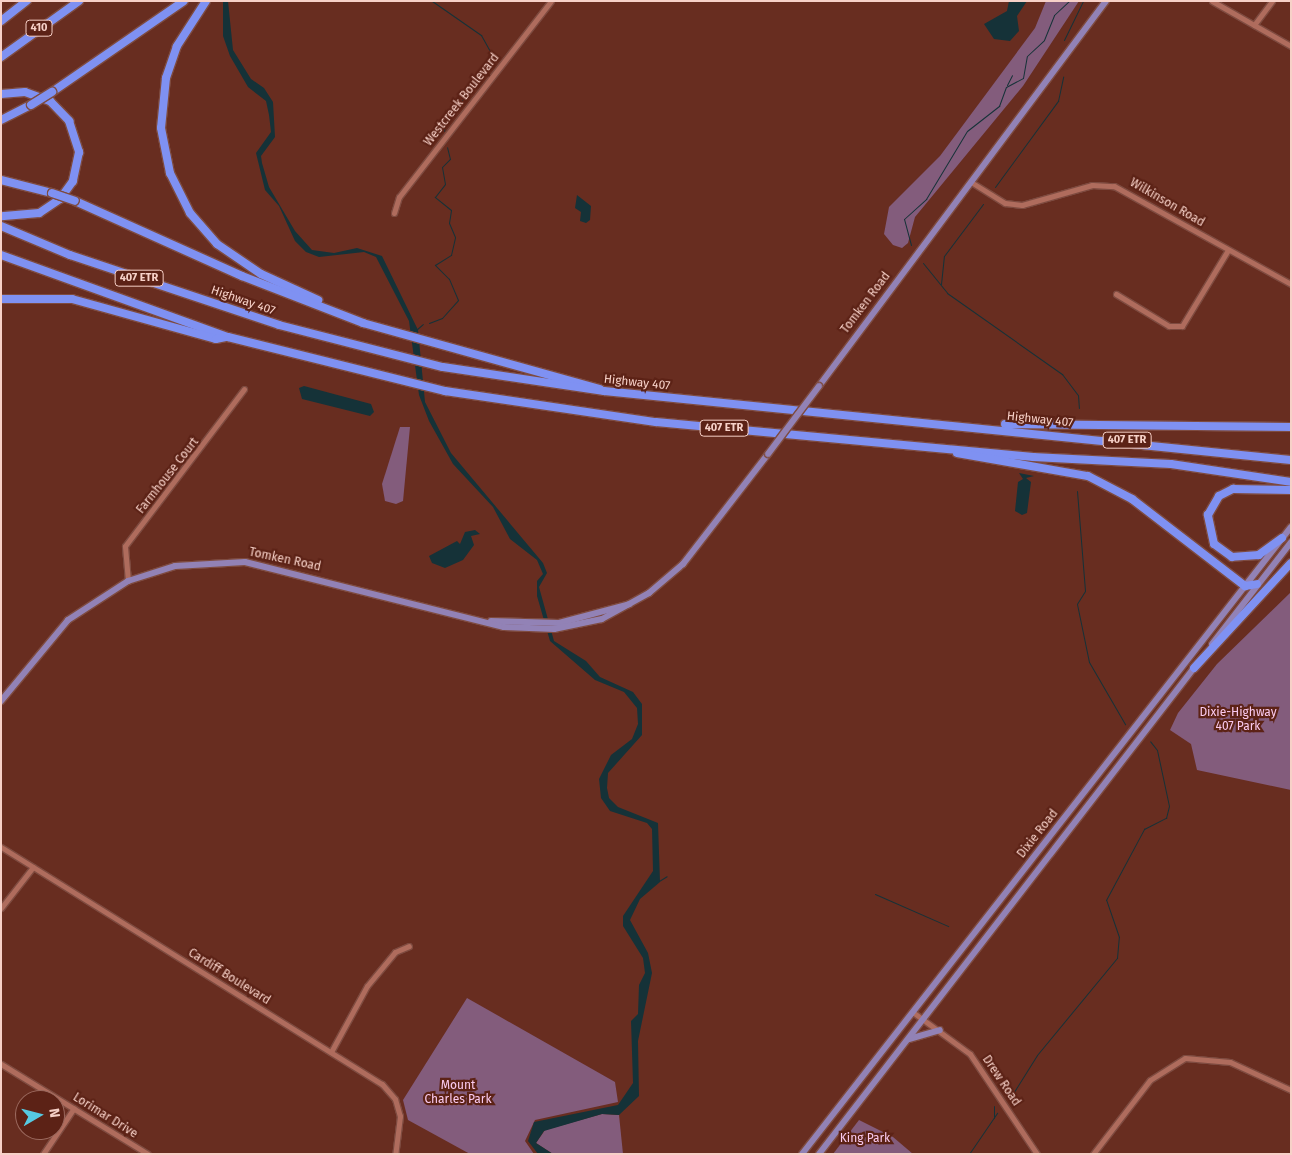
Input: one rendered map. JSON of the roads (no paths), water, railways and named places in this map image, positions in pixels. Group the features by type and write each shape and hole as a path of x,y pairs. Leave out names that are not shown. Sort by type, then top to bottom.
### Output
{"highway":[{"name":"410","path":"1,21 27,1"},
{"name":"410","path":"1,57 79,1"},
{"path":"1,120 52,92 184,1"},
{"path":"206,1 176,46 163,91 162,138 175,186 197,224 222,249 332,310"},
{"path":"1,94 25,92 50,102 69,121 79,152 73,181 60,200 29,216 1,216"},
{"path":"1,180 75,201 242,276 391,331 441,347 590,383 604,391"},
{"name":"Highway 407","path":"1,226 70,255 270,322 394,357 443,367 604,391 962,424 1291,460"},
{"name":"407 ETR","path":"1,255 228,337 445,391 656,422 944,448 1171,464 1291,482"},
{"path":"1,299 72,299 216,339 228,337"},
{"path":"962,424 1291,427"},
{"path":"944,448 969,456 1059,468 1104,483 1245,586 1257,584"},
{"path":"1282,538 1259,555 1232,557 1214,544 1208,515 1219,496 1233,489 1291,490"},
{"path":"1194,668 1291,563"}],"main road":[{"name":"Tomken Road","path":"1,701 68,620 128,581 175,566 245,562 491,621 533,627 560,625 630,604 684,564 1106,1"},
{"name":"Dixie Road","path":"802,1154 914,1013 1289,529"},
{"name":"Dixie Road","path":"819,1154 1291,542"},
{"path":"908,1040 940,1030"}],"street":[{"name":"Westcreek Boulevard","path":"394,214 399,197 551,1"},
{"path":"1212,1 1291,46"},
{"path":"1254,25 1272,1"},
{"name":"Wilkinson Road","path":"971,182 1005,203 1022,206 1092,185 1114,186 1291,284"},
{"path":"1116,294 1169,326 1182,326 1228,250"},
{"name":"Farmhouse Court","path":"128,581 126,546 229,414 244,389"},
{"name":"Cardiff Boulevard","path":"1,847 331,1052 391,1094 400,1120 395,1154"},
{"path":"1,908 33,867"},
{"path":"331,1052 367,986 396,952 409,946"},
{"name":"Drew Road","path":"914,1013 940,1030 970,1054 1037,1154"},
{"path":"1093,1154 1150,1080 1184,1058 1230,1062 1291,1090"},
{"name":"Lorimar Drive","path":"1,1064 148,1154"},
{"path":"43,1154 74,1108"}],"water":[{"path":"223,1 228,1 233,50 251,79 264,88 273,102 275,137 261,156 262,163 269,187 295,231 312,250 334,253 357,248 382,256 418,330 425,402 451,453 543,563 547,573 539,587 554,641 586,661 600,677 633,692 642,704 642,735 608,773 607,788 609,798 618,807 658,823 660,882 640,899 630,920 648,953 652,973 638,1041 639,1096 619,1115 602,1114 544,1131 536,1143 553,1154 538,1154 528,1141 534,1122 618,1105 633,1083 631,1021 638,1014 639,985 645,973 643,958 623,926 623,916 653,871 652,829 647,823 610,811 601,798 599,779 611,755 632,739 638,724 637,708 624,692 595,680 550,641 537,596 537,581 543,574 537,560 510,539 493,507 453,464 429,421 419,395 409,321 376,257 364,252 319,257 306,252 295,241 279,206 265,190 256,153 271,132 266,101 248,87 230,56 223,36"},
{"path":"1009,1 1027,1 1017,16 1019,31 1010,41 994,39 984,24 1007,11"},
{"path":"577,195 591,206 590,220 586,223 580,221 581,212 575,208"},
{"path":"304,386 371,404 374,412 370,416 302,399 299,388"},
{"path":"1019,473 1034,476 1026,478 1031,482 1027,513 1022,515 1015,511 1018,482 1023,479"},
{"path":"475,530 480,534 471,536 474,545 463,560 445,568 432,563 429,556 457,541 460,544 465,532"}],"waterway":[{"path":"432,1 481,35 490,51 485,72 446,120 444,131"},
{"path":"911,245 904,219 926,199 967,131 999,106 1006,87 1023,78 1027,56 1044,40 1054,15 1069,1"},
{"path":"1064,40 1083,1"},
{"path":"1007,85 1012,75"},
{"path":"995,187 1058,101 1063,77"},
{"path":"429,323 442,318 458,300 449,279 435,265 451,255 455,237 449,223 451,210 435,197 445,184 442,167 450,159 447,147"},
{"path":"941,284 944,256 983,204"},
{"path":"923,263 947,293 1062,374 1078,395 1079,408"},
{"path":"416,330 423,324"},
{"path":"1077,491 1085,591 1077,604 1089,662 1125,724"},
{"path":"1012,1095 1037,1055 1117,958 1119,937 1106,900 1144,829 1166,818 1169,806 1157,750 1150,741"},
{"path":"659,881 667,876"},
{"path":"875,894 948,926"},
{"path":"994,1106 994,1118"},
{"path":"969,1154 997,1113"}],"park label":[{"name":"Dixie-Highway 407 Park","path":"1238,720"},
{"name":"Mount Charles Park","path":"458,1093"},
{"name":"King Park","path":"865,1139"}]}
